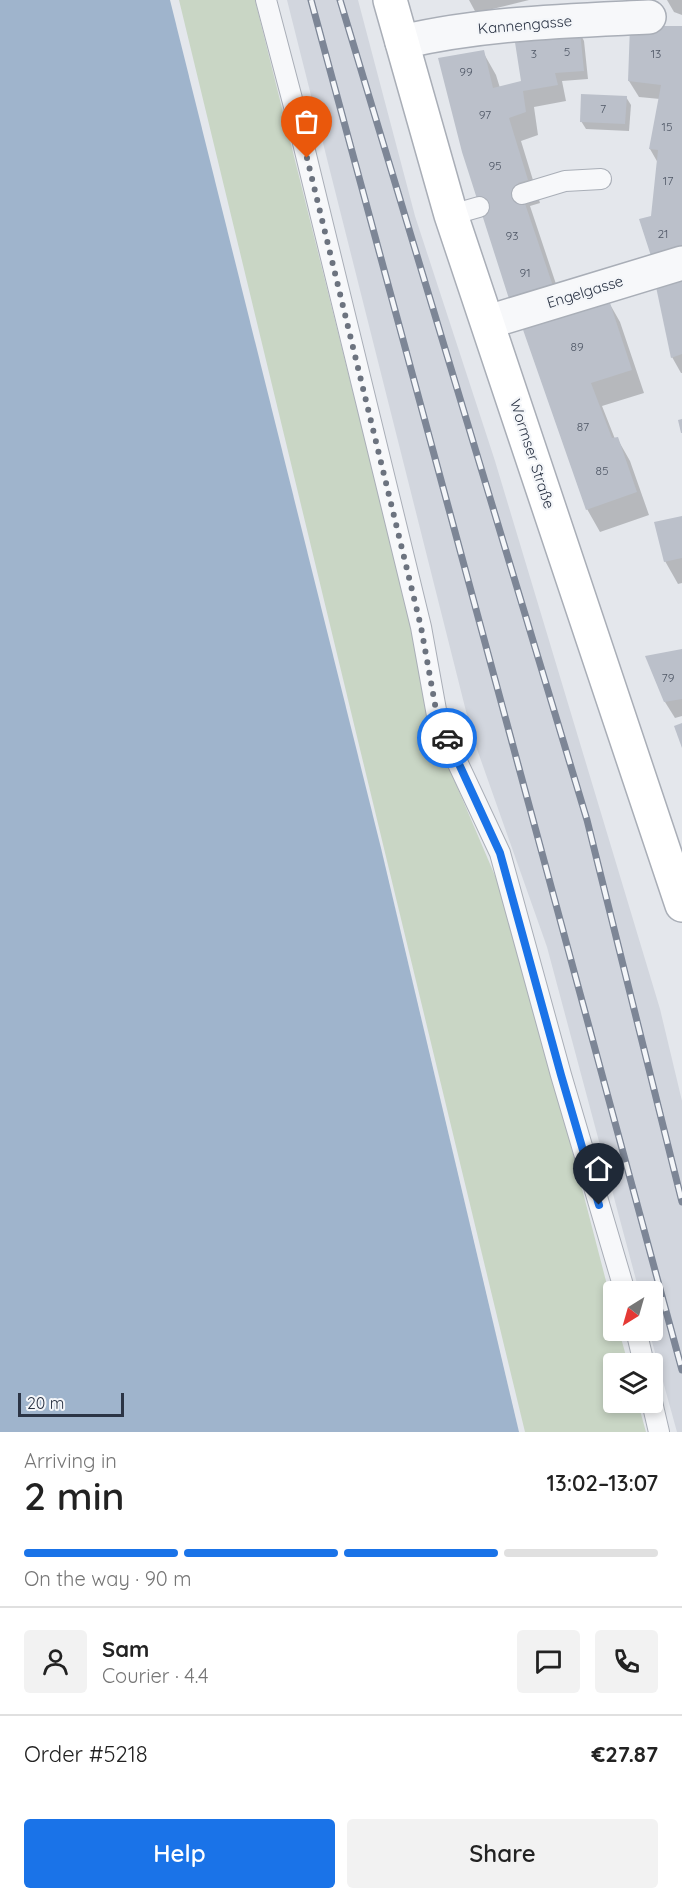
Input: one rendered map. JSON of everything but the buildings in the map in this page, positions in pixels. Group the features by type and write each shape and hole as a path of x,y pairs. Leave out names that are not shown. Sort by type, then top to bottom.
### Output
{"main road":[{"name":"Wormser Straße","path":"390,0 402,42 465,211 488,322 672,844 682,905"}],"street":[{"name":"Kannengasse","path":"402,42 436,34 523,23 649,17"},
{"name":"Engelgasse","path":"488,322 682,262"}],"lane":[{"path":"266,0 299,125 418,615 438,721 500,853 561,1075 622,1281"},
{"path":"522,194 565,181 601,179"},
{"path":"655,1413 659,1432"}],"shaded area":[{"path":"287,0 358,0 415,216 495,461 660,1009 682,1101 682,1432 677,1432 663,1382 663,1353 655,1353 652,1341 663,1341 663,1281 636,1281 547,947 472,735"}],"green space":[{"path":"179,0 255,0 419,657 430,723 510,911 606,1281 603,1281 603,1341 622,1341 625,1353 603,1353 603,1413 641,1413 646,1432 525,1432"}],"water":[{"path":"0,0 170,0 381,848 519,1432 0,1432"}],"railway":[{"path":"311,0 682,1370"},
{"path":"340,0 587,820 682,1202"}],"way so far":[{"path":"307,158 421,627 438,721 447,738"}],"route":[{"path":"447,738 500,853 599,1205"}]}
